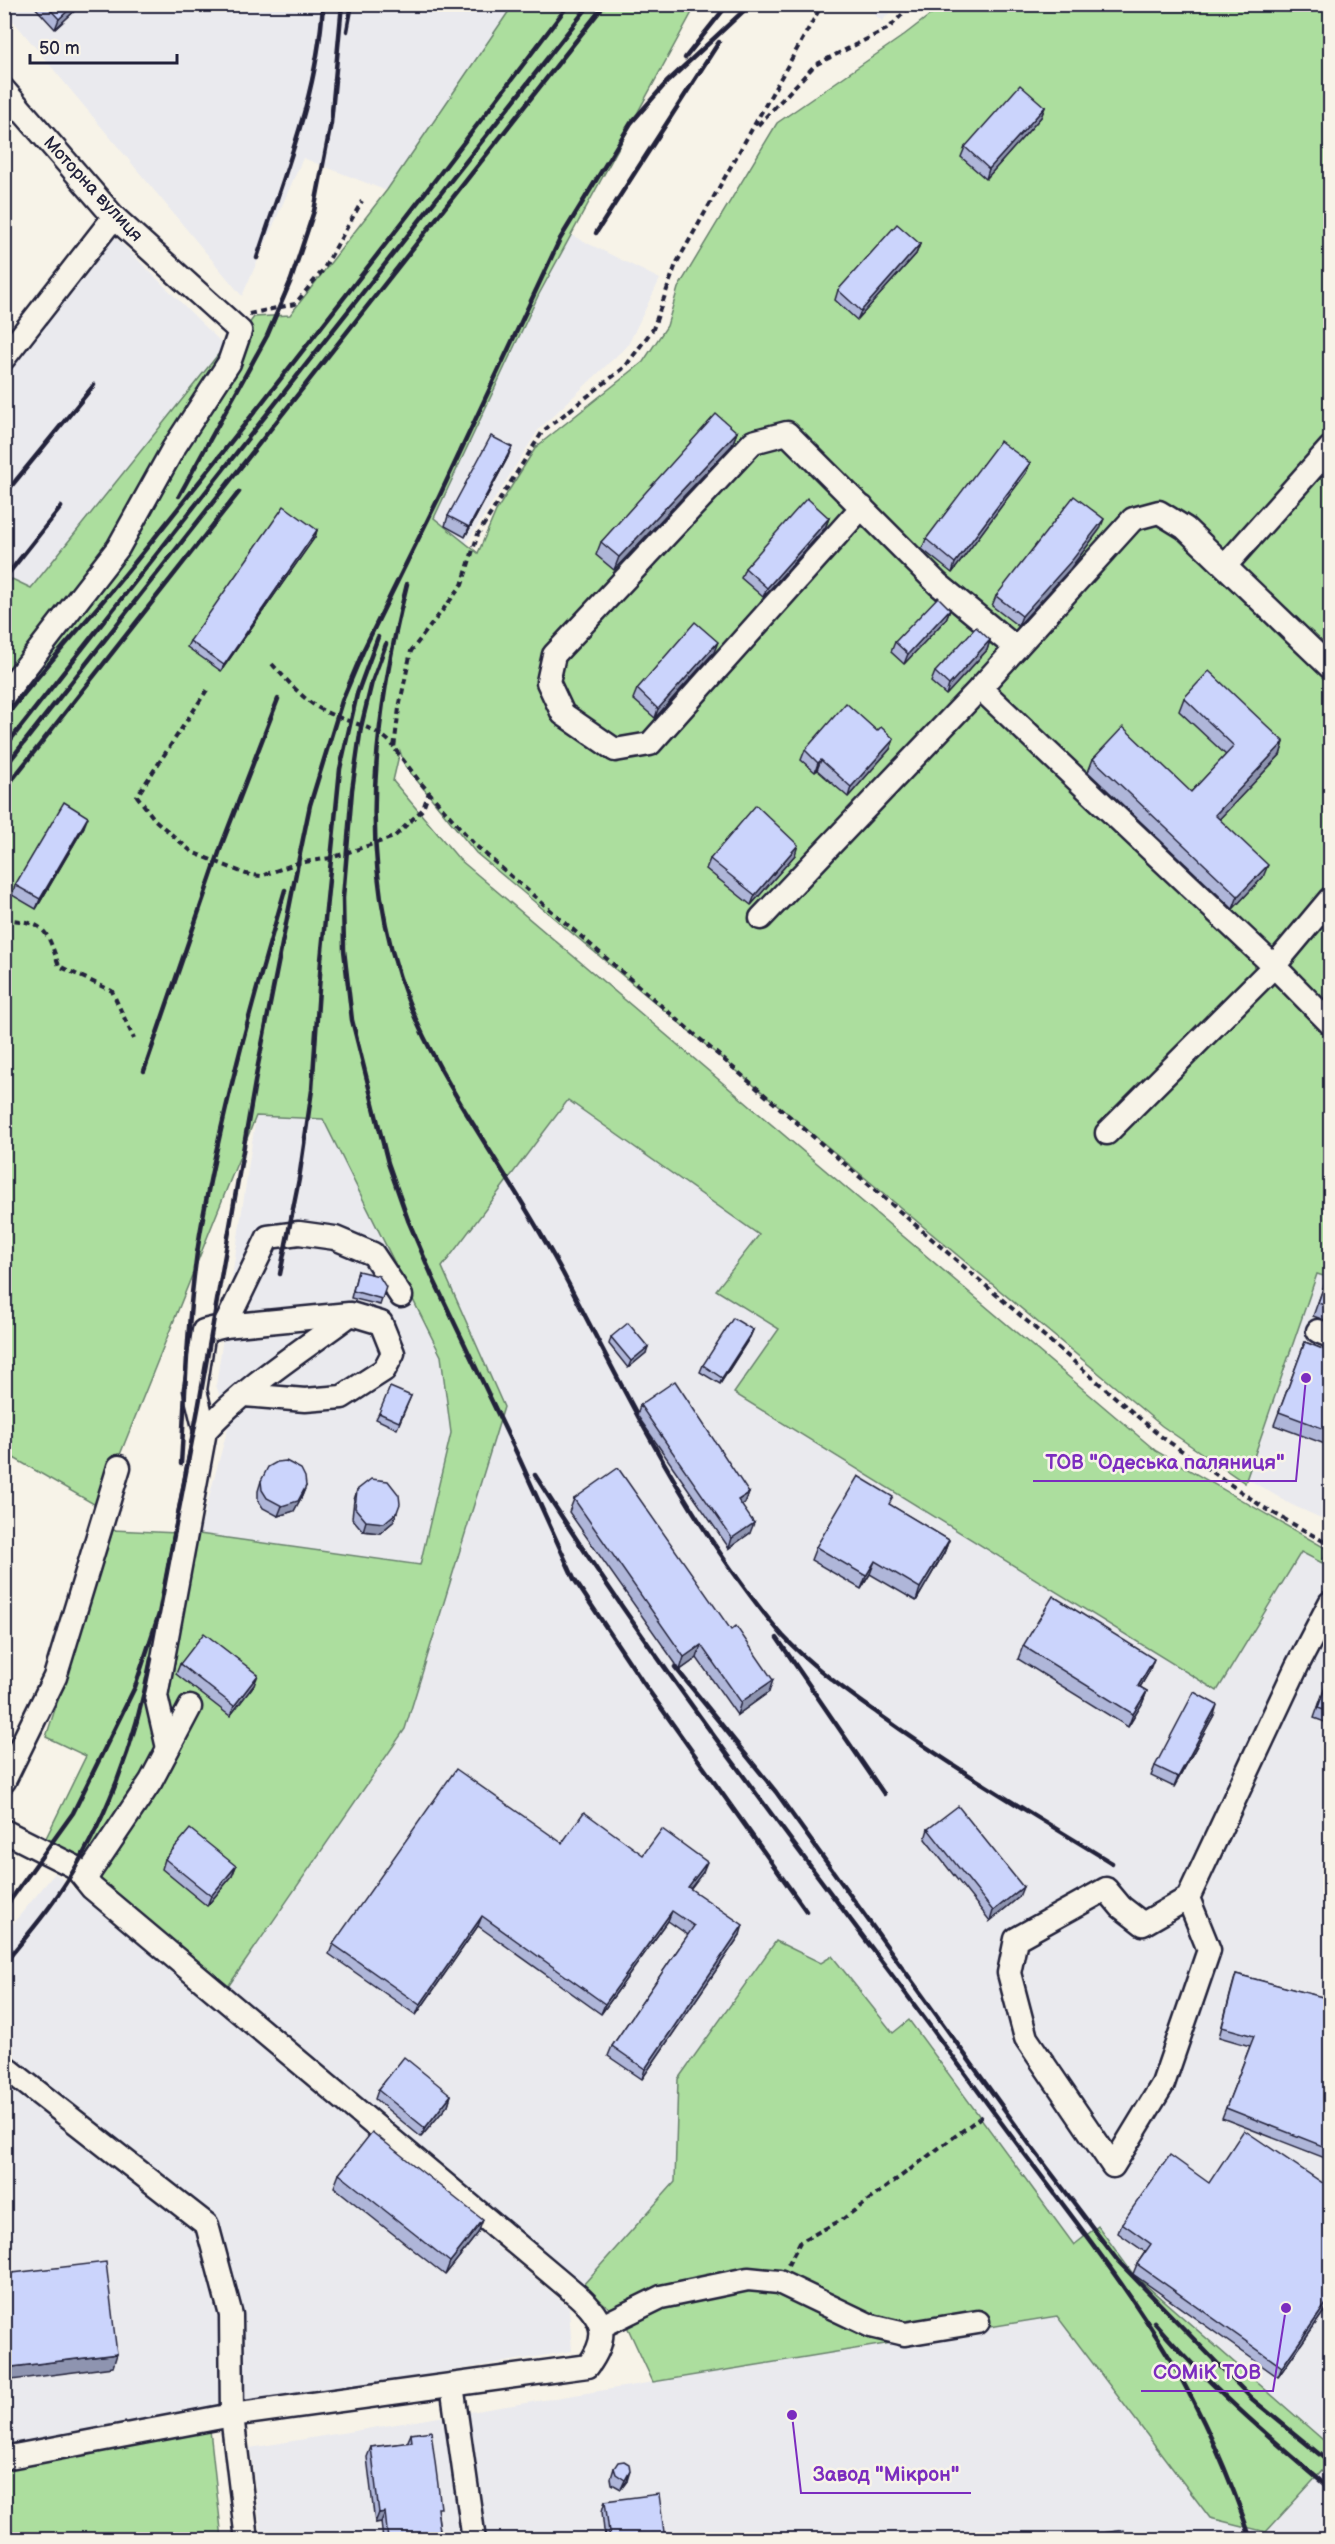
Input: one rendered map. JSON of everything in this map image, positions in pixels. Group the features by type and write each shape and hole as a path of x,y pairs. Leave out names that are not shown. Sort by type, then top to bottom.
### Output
{"street":[{"name":"Моторна вулиця","path":"4,90 114,217 240,331"},
{"path":"4,358 114,217"},
{"path":"4,695 118,548 172,449 229,363 240,331"},
{"path":"862,507 650,744 615,750 563,714 548,682 554,655 753,442 788,433 862,507 938,584 1016,648"},
{"path":"1225,566 1330,448"},
{"path":"761,918 980,688 1133,519 1159,512 1185,528 1330,667"},
{"path":"980,688 1274,966 1330,1023"},
{"path":"1107,1133 1274,966 1330,899"},
{"path":"225,1326 268,1237 299,1233 335,1238 373,1254 401,1296"},
{"path":"205,1431 224,1410 351,1314"},
{"path":"168,1748 156,1696 205,1431 195,1390 204,1331 225,1326 351,1314 381,1323 393,1353 384,1370 342,1397 304,1400 244,1395"},
{"path":"4,1781 55,1677 119,1467"},
{"path":"1188,1898 1209,1950 1163,2084 1113,2166 1026,2038 1009,1972 1016,1939 1106,1889 1121,1907 1143,1924 1188,1898 1297,1666 1330,1603"},
{"path":"85,1879 151,1781 190,1707"},
{"path":"4,1831 75,1867 101,1896 591,2307 602,2326 600,2350 588,2366 232,2415 4,2458"},
{"path":"4,2067 207,2225 231,2315 232,2415 247,2540"},
{"path":"602,2326 661,2297 748,2279 779,2282 871,2326 905,2334 978,2322"},
{"path":"452,2385 474,2540"}],"path":[{"path":"753,130 815,65 889,28 912,4"},
{"path":"394,748 399,708 411,651 462,585 478,534 543,431 625,367 653,329 676,264 819,9"},
{"path":"240,331 250,312 295,304 323,270 362,201"},
{"path":"272,664 287,681 322,711 388,738 429,792 475,845 1159,1435 1263,1507 1330,1545"},
{"path":"207,690 137,796 154,820 192,852 246,874 261,876 298,863 331,858 394,837 423,809 429,792"},
{"path":"4,919 32,921 44,930 59,966 112,991 134,1038"},
{"path":"779,2282 800,2242 843,2219 985,2114"}],"shaded area":[{"path":"4,5 513,5 387,191 303,158 242,296 5,11"},
{"path":"864,5 897,5 882,21"},
{"path":"112,234 225,346 31,588 13,579 5,590 5,369"},
{"path":"571,235 660,279 628,345 539,429 466,544 434,518 538,296"},
{"path":"568,1100 759,1235 716,1289 779,1329 734,1394 1217,1691 1301,1551 1330,1568 1330,2446 1133,2274 1098,2226 1074,2245 910,2020 893,2033 832,1956 821,1963 776,1941 678,2079 675,2182 583,2285 225,1991 405,1729 504,1407 442,1267"},
{"path":"256,1116 323,1118 441,1356 451,1433 420,1565 199,1534 229,1424 216,1385"},
{"path":"1318,1273 1330,1278 1330,1522 1292,1505 1246,1478"},
{"path":"55,1873 569,2307 572,2351 5,2445 5,1933"},
{"path":"1057,2316 1210,2518 1266,2532 1322,2471 1330,2477 1330,2539 262,2539 250,2448"}],"green space":[{"path":"513,5 696,5 538,296 434,518 478,553 496,511 536,447 643,362 667,326 678,288 777,123 900,38 943,5 1330,5 1330,1278 1317,1274 1245,1483 1162,1426 476,853 405,766 400,751 393,781 459,859 1156,1451 1327,1549 1322,1563 1301,1552 1217,1691 734,1393 779,1329 716,1290 759,1235 568,1100 442,1267 504,1407 405,1729 225,1991 101,1880 45,1840 86,1756 46,1737 113,1530 199,1534 420,1565 451,1433 441,1356 323,1119 256,1116 99,1507 5,1453 5,590 12,579 31,588 225,346 233,345 254,317 290,315 387,190"},
{"path":"776,1941 821,1963 832,1956 893,2033 909,2020 1074,2245 1098,2226 1133,2274 1330,2446 1330,2477 1322,2471 1266,2532 1210,2518 1057,2316 653,2382 625,2322 583,2285 675,2182 678,2079"},
{"path":"208,2412 222,2539 5,2540 5,2445"}],"building":[{"path":"45,4 75,4 59,19"},
{"path":"1020,85 1045,107 989,169 965,147"},
{"path":"897,224 920,244 861,311 838,290"},
{"path":"716,414 737,432 619,557 601,542"},
{"path":"491,436 512,447 469,527 448,516"},
{"path":"1000,441 1030,463 955,563 926,539"},
{"path":"1074,496 1104,519 1073,559 1022,616 996,596"},
{"path":"807,498 829,518 767,588 745,568"},
{"path":"284,506 317,530 224,665 190,641"},
{"path":"938,597 950,609 908,654 895,642"},
{"path":"695,622 718,642 658,709 637,689"},
{"path":"976,627 990,640 949,685 935,672"},
{"path":"1209,671 1284,742 1215,815 1268,865 1238,896 1093,759 1123,727 1191,792 1234,746 1184,698"},
{"path":"846,703 877,731 881,727 894,739 851,787 821,760 818,763 805,750"},
{"path":"64,802 88,817 40,899 15,885"},
{"path":"756,805 798,845 755,895 710,859"},
{"path":"1330,1269 1330,1307 1318,1303"},
{"path":"358,1271 379,1276 386,1287 382,1299 353,1291"},
{"path":"733,1318 753,1330 722,1378 703,1365"},
{"path":"628,1323 648,1347 631,1361 611,1337"},
{"path":"1305,1342 1330,1352 1330,1431 1279,1412"},
{"path":"675,1381 749,1493 738,1500 754,1523 732,1538 640,1405"},
{"path":"390,1387 411,1396 399,1422 379,1413"},
{"path":"286,1461 301,1469 306,1486 298,1501 282,1506 267,1498 262,1490 261,1481 268,1467 277,1462"},
{"path":"618,1468 731,1630 736,1626 773,1680 741,1702 701,1645 684,1657 574,1499"},
{"path":"858,1476 893,1497 889,1504 949,1540 920,1588 875,1561 866,1576 816,1547"},
{"path":"371,1479 388,1481 399,1495 400,1504 397,1512 384,1523 366,1521 355,1508 357,1490"},
{"path":"1053,1596 1154,1659 1138,1686 1147,1691 1133,1714 1023,1646"},
{"path":"204,1633 258,1675 234,1706 180,1664"},
{"path":"1330,1673 1330,1712 1318,1708"},
{"path":"1194,1692 1217,1705 1178,1777 1155,1766"},
{"path":"456,1769 562,1843 584,1812 643,1855 662,1829 707,1862 688,1887 743,1925 645,2069 612,2046 694,1926 672,1911 605,2004 482,1916 420,2005 333,1944"},
{"path":"958,1806 1023,1887 993,1911 928,1829"},
{"path":"190,1829 236,1866 211,1896 165,1859"},
{"path":"1236,1974 1330,1999 1330,2149 1226,2108 1254,2036 1222,2027"},
{"path":"404,2057 451,2095 425,2128 378,2090"},
{"path":"1244,2130 1330,2188 1330,2298 1282,2367 1137,2264 1151,2244 1122,2223 1170,2155 1209,2183"},
{"path":"372,2132 483,2220 450,2262 339,2174"},
{"path":"106,2262 117,2354 4,2368 4,2274"},
{"path":"431,2431 441,2508 437,2508 441,2539 388,2540 385,2512 379,2513 371,2447 412,2442 411,2434"},
{"path":"624,2461 629,2464 630,2471 625,2480 616,2474 614,2468 618,2462"},
{"path":"659,2494 665,2540 610,2540 605,2501"},
{"path":"1124,2530 1125,2540 1050,2540"}],"railway":[{"path":"257,258 307,102 320,37 323,4"},
{"path":"179,496 267,336 291,280 314,211 331,123 342,4"},
{"path":"347,31 352,4"},
{"path":"4,719 120,581 246,423 569,4"},
{"path":"4,748 590,4"},
{"path":"4,768 605,4"},
{"path":"685,58 728,4"},
{"path":"4,1909 73,1813 135,1687 159,1614 199,1404 258,1065 298,863 310,805 342,701 364,649 439,497 560,239 631,123 667,82 751,4"},
{"path":"596,233 719,42"},
{"path":"4,495 94,385"},
{"path":"4,790 239,492"},
{"path":"4,579 61,507"},
{"path":"407,584 394,641 377,755 375,813 377,870 386,926 401,982 440,1068 550,1250 634,1410 670,1473 725,1561 783,1636 817,1668 908,1735 1112,1863"},
{"path":"280,1274 299,1179 312,1090 321,960 340,769 357,694 378,637"},
{"path":"386,644 372,682 361,727 352,790 343,898 344,950 352,1020 388,1163 408,1220 432,1276 574,1579 642,1681 806,1911"},
{"path":"144,1071 222,844 278,699"},
{"path":"181,1464 190,1320 200,1234 217,1147 238,1061 285,890"},
{"path":"535,1475 588,1557 700,1717 1128,2293 1169,2357 1193,2401 1225,2469 1251,2540"},
{"path":"777,1638 884,1794"},
{"path":"4,1964 52,1904 75,1868 104,1812 137,1721 151,1659"},
{"path":"675,1667 776,1792 1030,2145 1118,2261 1252,2399 1330,2463"},
{"path":"1154,2322 1217,2388 1330,2489"}],"place":[{"name":"ТОВ \"Одеська паляниця\"","path":"1306,1378"},
{"name":"СОМіК ТОВ","path":"1286,2308"},
{"name":"Завод \"Мікрон\"","path":"792,2415"}]}
